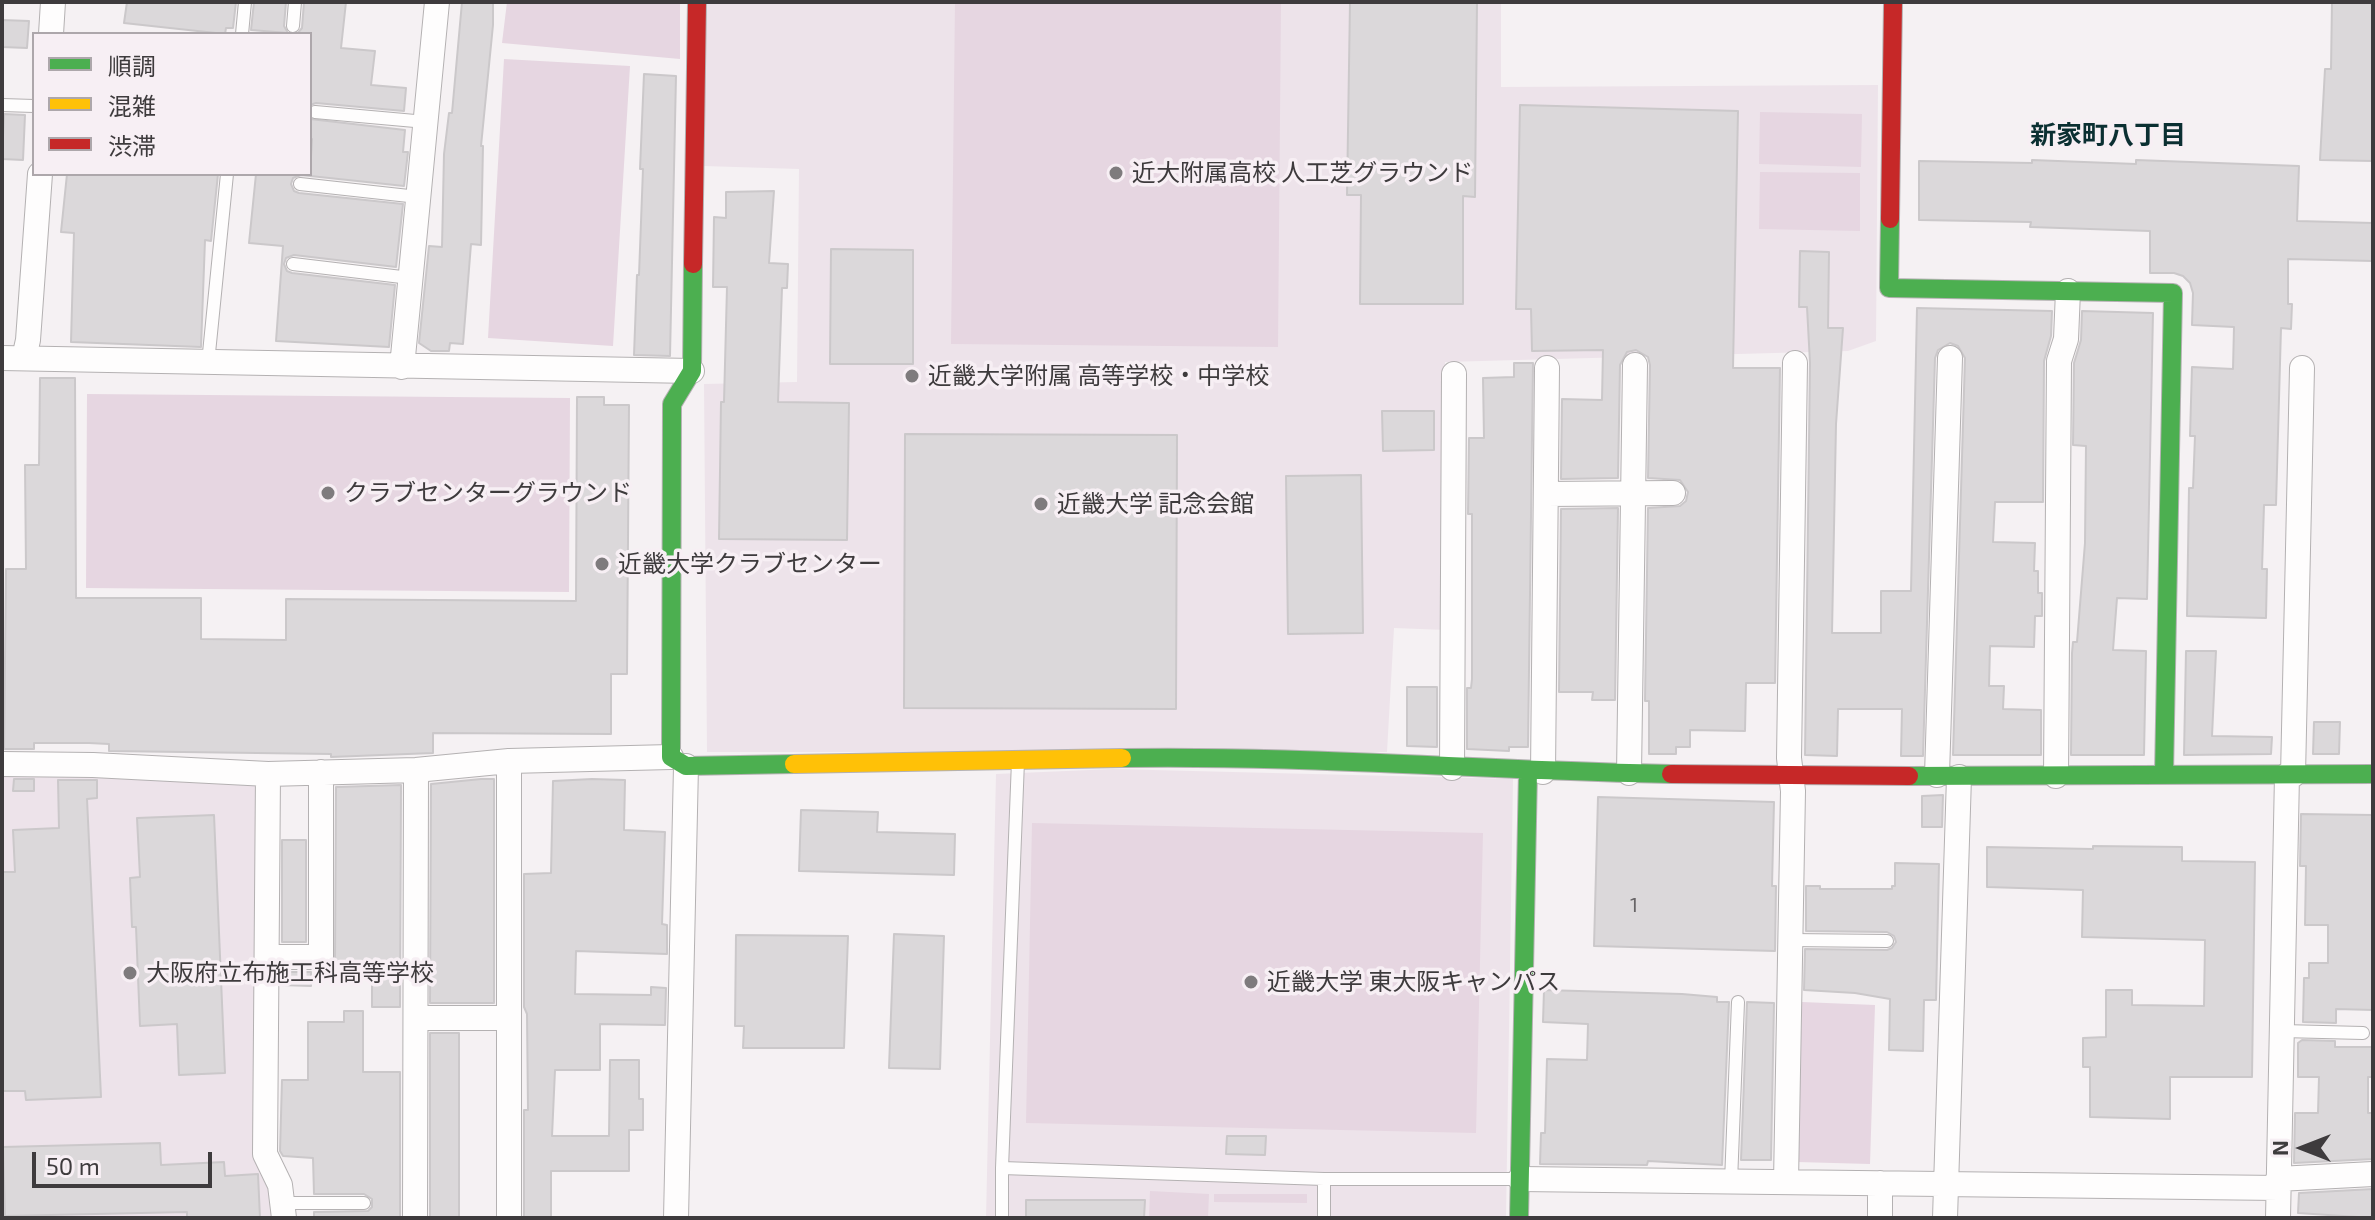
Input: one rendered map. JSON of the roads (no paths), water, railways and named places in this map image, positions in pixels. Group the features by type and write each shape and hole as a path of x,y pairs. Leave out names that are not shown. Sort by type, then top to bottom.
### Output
{"street":[{"path":"51,32 53,2"},
{"path":"402,367 437,2"},
{"path":"676,1218 679,762 672,404 692,371 697,2"},
{"path":"1893,2 1889,288 2173,293 2164,775"},
{"path":"13,358 28,340 40,176"},
{"path":"2056,776 2059,361 2066,339 2068,291"},
{"path":"13,358 692,371"},
{"path":"1945,1218 1950,358"},
{"path":"1786,1182 1793,791 1790,776 1795,363"},
{"path":"1629,773 1635,365"},
{"path":"1519,1218 1546,494 1547,368"},
{"path":"2278,1218 2302,368"},
{"path":"1452,768 1454,374"},
{"path":"1546,494 1673,493"},
{"path":"2,764 93,765 268,774 416,770 509,761 1018,761 1190,757 1536,772 1790,776 2373,774"},
{"path":"509,761 509,1218"},
{"path":"415,1218 416,770"},
{"path":"267,957 321,957 321,772"},
{"path":"268,774 265,1154 280,1185 284,1210"},
{"path":"416,1018 509,1018"},
{"path":"1520,1179 2278,1183 2373,1174"},
{"path":"1880,1183 1880,1218"}],"lane":[{"path":"242,32 245,2"},
{"path":"293,26 295,2"},
{"path":"2,105 32,106"},
{"path":"315,112 426,122"},
{"path":"208,363 227,176"},
{"path":"300,184 418,197"},
{"path":"293,264 410,278"},
{"path":"1002,1218 1018,761"},
{"path":"1790,940 1887,941"},
{"path":"1731,1182 1738,1002"},
{"path":"2282,1031 2363,1033"},
{"path":"1002,1168 1324,1179 1520,1179"},
{"path":"1324,1179 1324,1218"},
{"path":"284,1210 364,1203"}],"place":[{"name":"近大附属高校 人工芝グラウンド","path":"1116,173"},
{"name":"近畿大学附属 高等学校・中学校","path":"912,376"},
{"name":"クラブセンターグラウンド","path":"328,493"},
{"name":"近畿大学 記念会館","path":"1041,504"},
{"name":"近畿大学クラブセンター","path":"602,564"},
{"name":"大阪府立布施工科高等学校","path":"130,973"},
{"name":"近畿大学 東大阪キャンパス","path":"1251,982"}],"district":[{"name":"新家町八丁目","path":"2108,135"}]}
